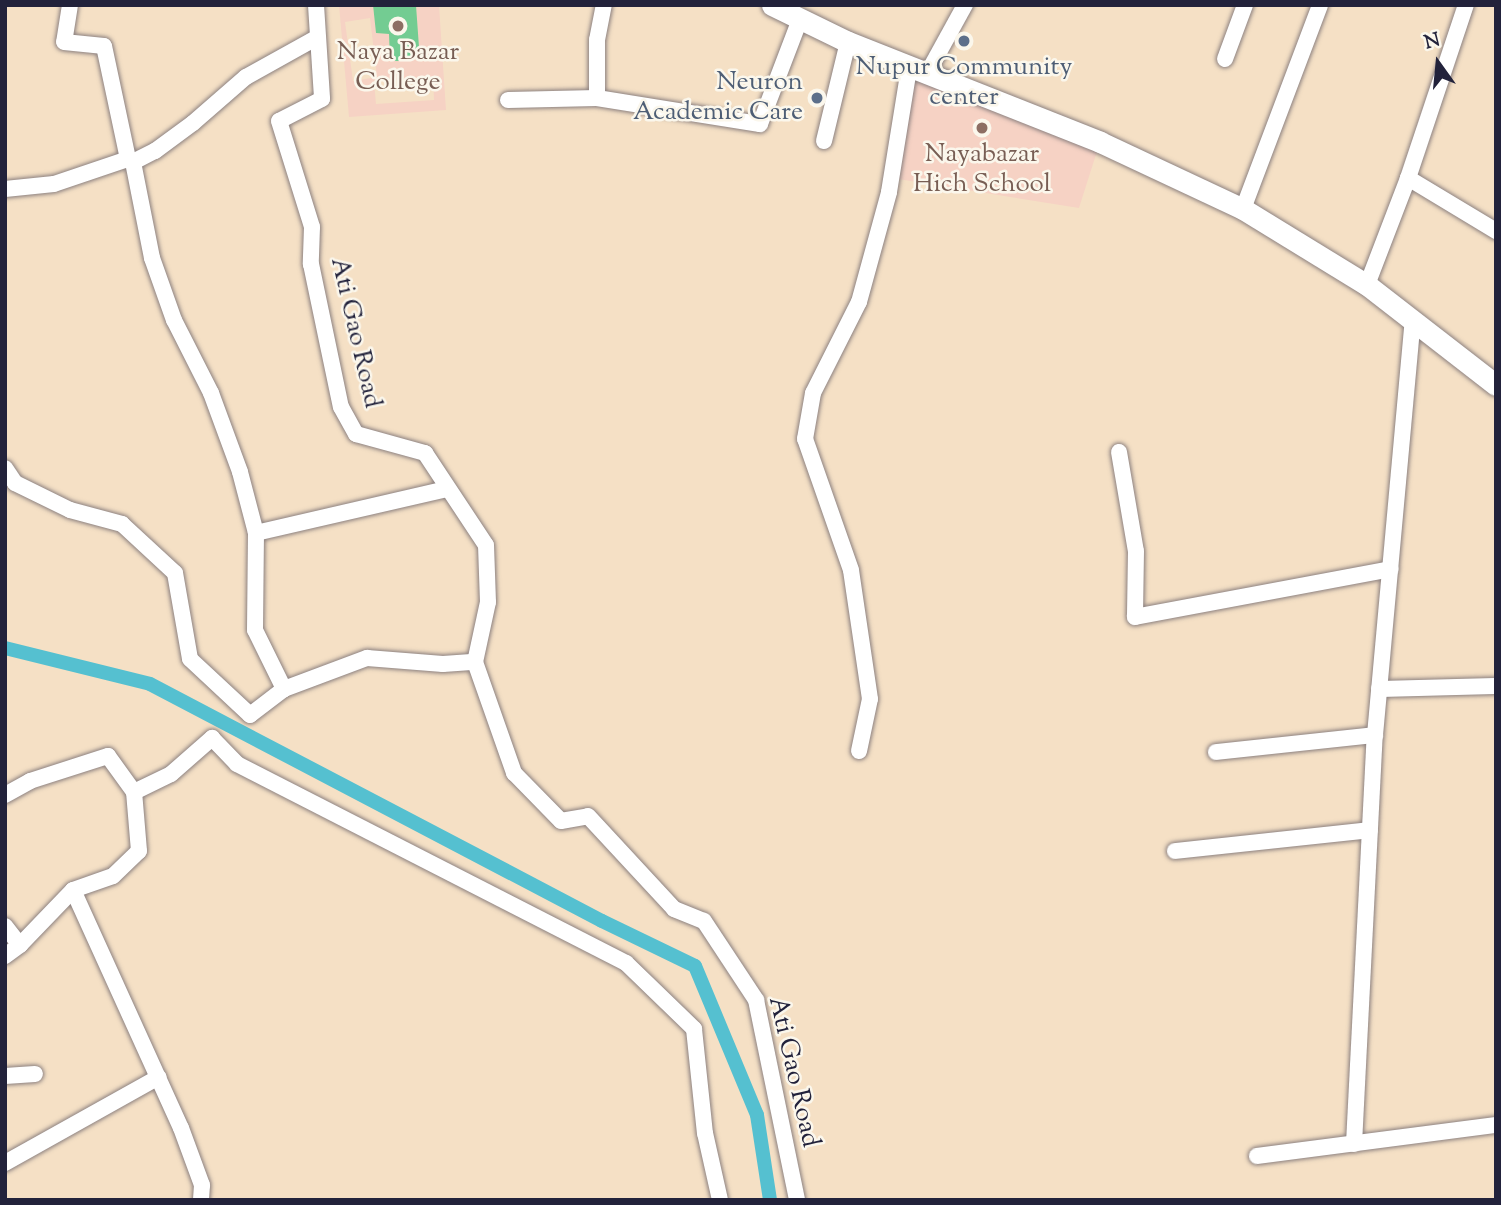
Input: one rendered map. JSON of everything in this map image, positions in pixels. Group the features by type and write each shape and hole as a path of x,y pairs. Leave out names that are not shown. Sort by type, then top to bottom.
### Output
{"main road":[{"path":"772,5 848,42 1100,142 1243,209 1367,285 1496,385"}],"street":[{"path":"70,5 64,43 104,46 152,258 174,320 211,393 240,472 256,533 255,630 284,689"},
{"path":"5,188 54,184 131,161 155,150 193,123 247,77 318,37 316,5"},
{"path":"597,98 597,40 604,5"},
{"path":"859,751 870,699 850,570 805,439 813,393 859,302 918,71 965,5"},
{"path":"1225,59 1245,5"},
{"path":"1243,209 1320,5"},
{"path":"1367,285 1408,178 1466,5"},
{"path":"508,100 597,98 760,124 800,19"},
{"name":"Ati Gao Road","path":"318,37 322,99 279,121 312,227 311,264 341,407 356,434 425,453 485,545 488,602 475,662 514,773 561,821 588,816 674,909 704,920 756,1000 797,1200"},
{"path":"824,141 848,42"},
{"path":"1408,178 1496,231"},
{"path":"1354,1144 1375,735 1413,321"},
{"path":"1119,452 1136,551 1135,617 1391,569"},
{"path":"5,468 15,483 70,510 122,524 175,573 190,659 243,712 250,715 284,689 367,658 443,664 475,662"},
{"path":"256,533 446,489"},
{"path":"1379,689 1496,685"},
{"path":"1216,752 1375,735"},
{"path":"134,792 171,774 212,738 237,764 626,963 694,1029 705,1133 720,1200"},
{"path":"5,794 30,781 108,756 134,792 139,851 113,876 73,890 20,946 5,956"},
{"path":"1175,851 1370,830"},
{"path":"73,890 159,1077 202,1185 201,1200"},
{"path":"5,926 20,946"},
{"path":"5,1076 36,1074"},
{"path":"5,1163 159,1077"},
{"path":"1258,1156 1496,1125"}],"shaded area":[{"path":"339,5 373,5 376,33 389,34 391,61 408,61 419,47 416,5 439,5 446,110 349,117","holes":["370,18 377,77 353,81 345,22","433,77 434,100 376,104 374,81"]},
{"name":"Nayabazar Hich School","path":"909,68 1100,142 1079,208 892,178"}],"green space":[{"path":"373,5 416,5 419,47 408,61 390,61 389,34 376,33"}],"waterway":[{"path":"5,648 150,684 602,921 695,966 757,1115 770,1200"}],"place":[{"name":"Naya Bazar College","path":"398,26"},
{"name":"Nupur Community center","path":"964,41"},
{"name":"Neuron Academic Care","path":"817,98"},
{"name":"Nayabazar Hich School","path":"982,128"}]}
